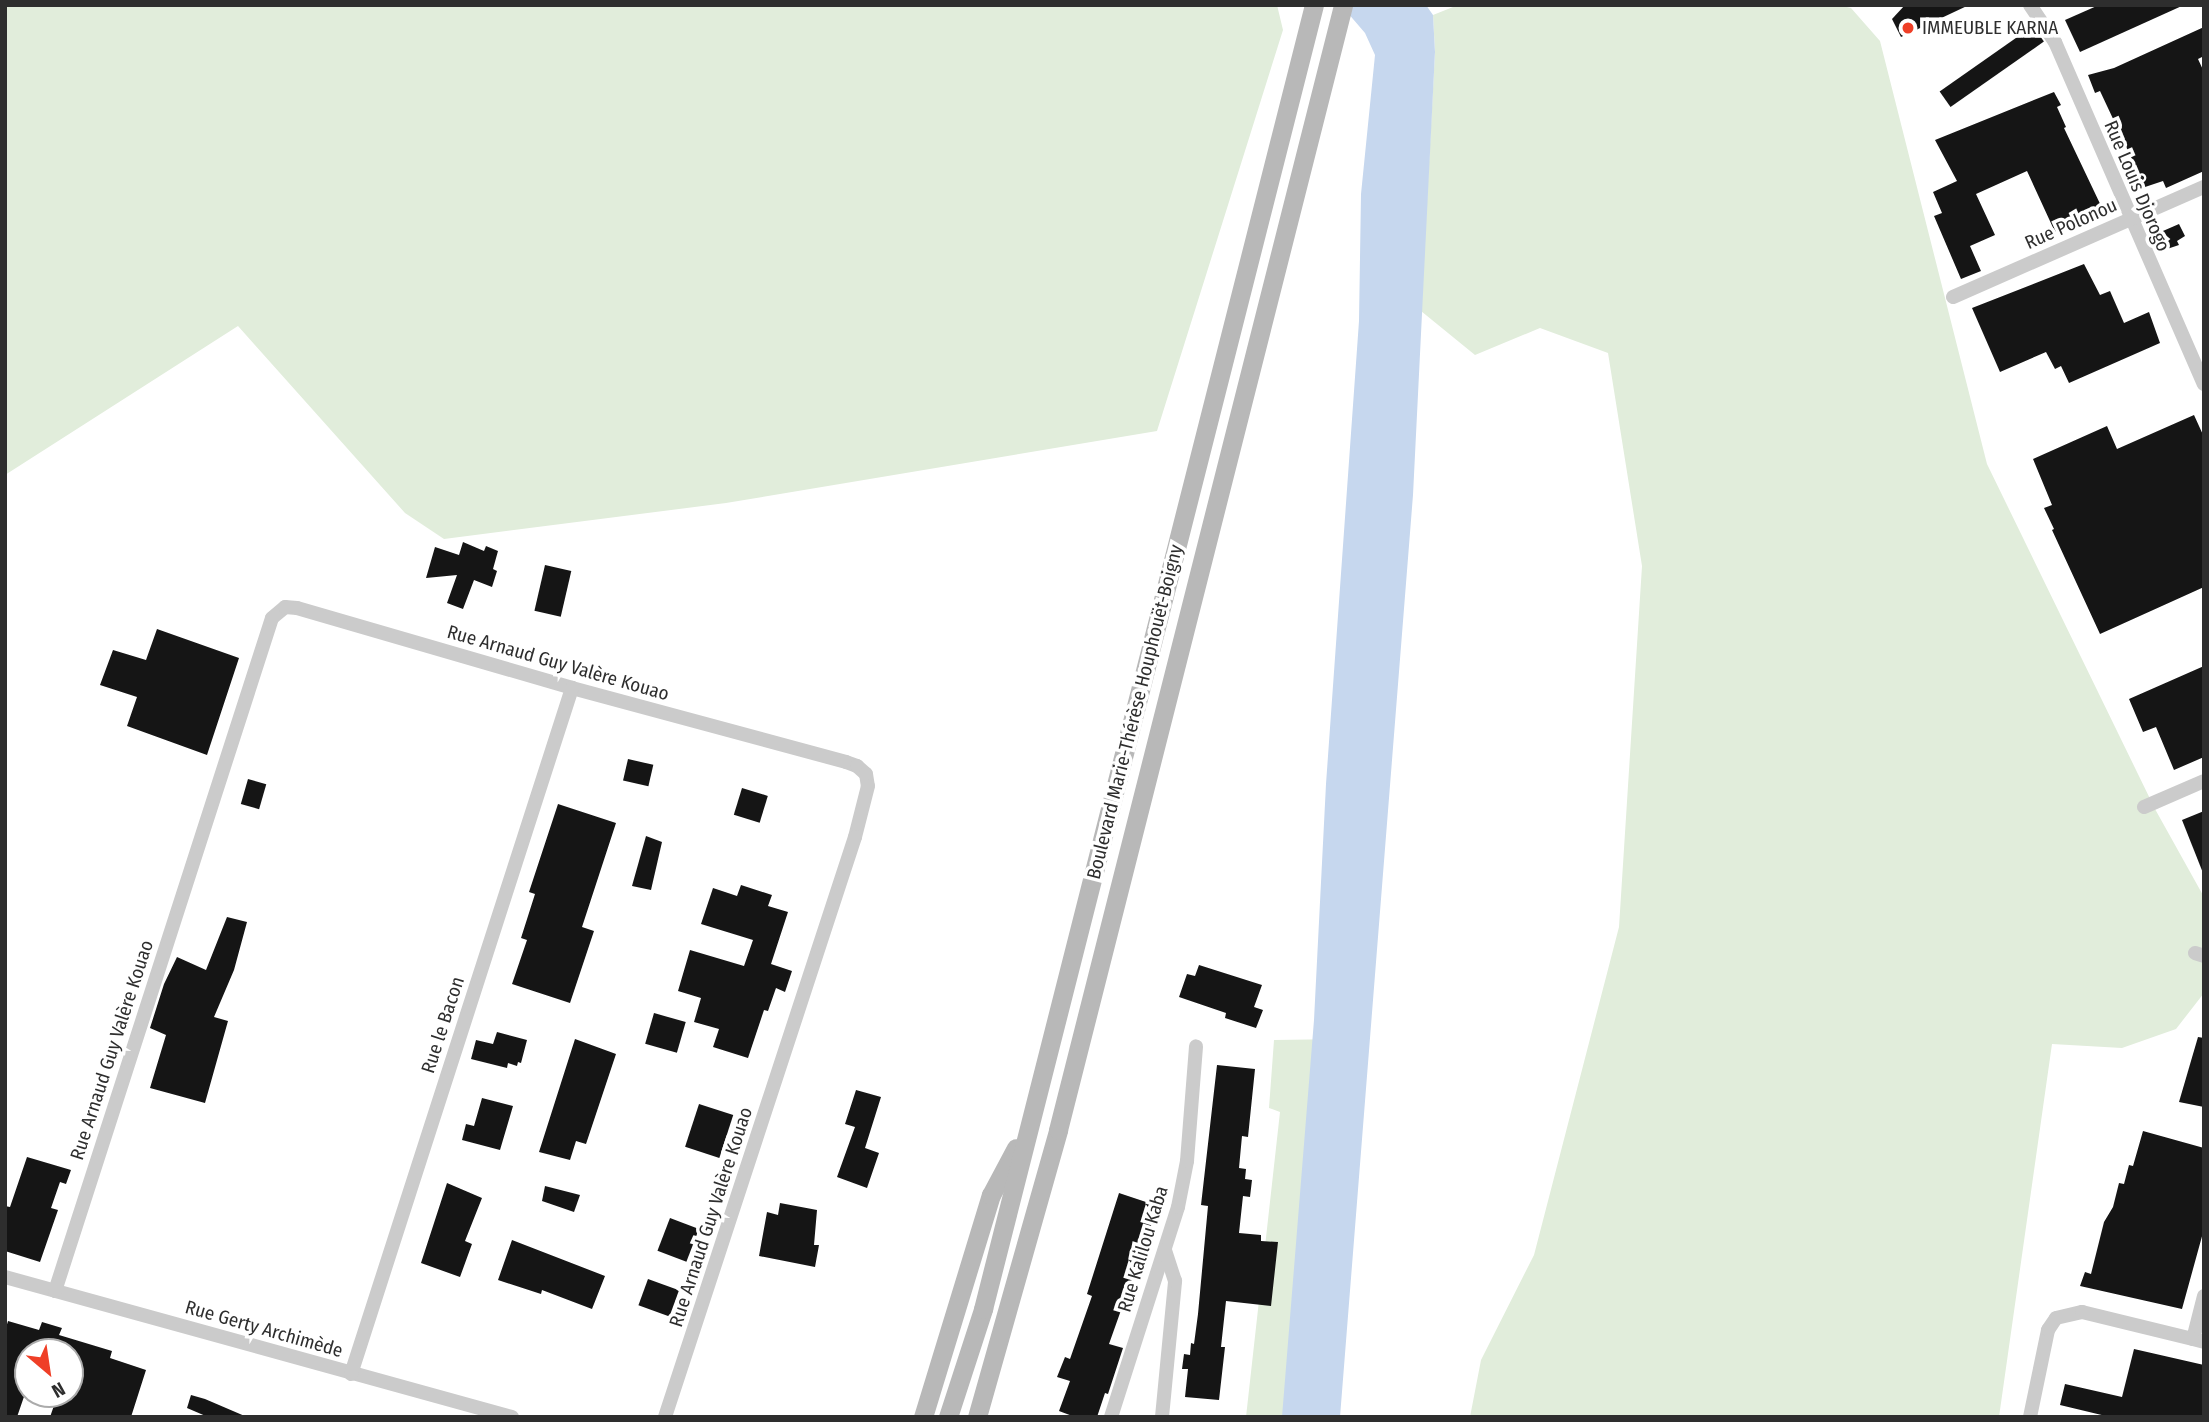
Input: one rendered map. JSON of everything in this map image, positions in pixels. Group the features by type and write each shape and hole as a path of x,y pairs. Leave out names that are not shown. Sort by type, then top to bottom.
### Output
{"main road":[{"name":"Boulevard Marie-Thérèse Houphouët-Boigny","path":"948,1417 982,1309 1314,5"},
{"name":"Boulevard Marie-Thérèse Houphouët-Boigny","path":"977,1417 1058,1130 1342,7"},
{"path":"923,1417 991,1195 1031,1119"}],"street":[{"name":"Rue Louis Djorogo","path":"2030,5 2055,42 2204,384"},
{"name":"Rue Polonou","path":"1953,297 2204,187"},
{"name":"Rue Arnaud Guy Valère Kouao","path":"55,1291 267,632 277,611 297,608 572,688 846,762 866,774 868,786 855,837 665,1417"},
{"name":"Rue le Bacon","path":"351,1374 572,688"},
{"path":"2144,807 2204,781"},
{"name":"Rue Kalilou Kaba","path":"1111,1417 1178,1206 1187,1161 1196,1046"},
{"path":"1162,1417 1175,1281 1165,1250"},
{"name":"Rue Gerty Archimède","path":"5,1277 512,1417"},
{"path":"2030,1417 2048,1330 2056,1318 2082,1312 2198,1341 2204,1296"}],"green space":[{"path":"5,5 1277,5 1283,30 1157,431 726,503 444,539 405,513 238,326 5,475"},
{"path":"1458,5 1838,5 1851,8 1880,41 1987,464 2155,809 2204,897 2204,993 2176,1029 2122,1048 2052,1044 1999,1417 1470,1417 1481,1360 1534,1255 1619,927 1642,566 1608,353 1540,328 1475,355 1421,311 1435,52 1433,15"},
{"path":"1343,1039 1309,1417 1246,1417 1280,1112 1269,1108 1274,1040"}],"water":[{"path":"1341,5 1426,5 1433,15 1435,52 1413,495 1340,1417 1282,1417 1314,1020 1326,784 1359,321 1361,194 1375,55 1365,33"}],"building":[{"name":"IMMEUBLE KARNA","path":"1905,5 1969,5 1901,37 1892,19"},
{"path":"2099,5 2184,5 2080,52 2065,20"},
{"path":"2033,26 2044,42 1951,107 1940,91"},
{"path":"2204,27 2204,56 2198,59 2204,72 2204,171 2166,188 2163,181 2145,187 2100,91 2095,93 2088,75 2114,68"},
{"path":"2054,92 2061,105 2057,107 2066,127 2064,128 2103,210 2055,232 2027,171 1976,194 1995,235 1970,246 1981,271 1961,279 1934,216 1942,213 1933,192 1957,181 1935,140"},
{"path":"2179,224 2185,236 2177,241 2179,245 2164,250 2156,234"},
{"path":"2084,264 2100,295 2110,291 2124,323 2149,312 2160,343 2069,383 2061,366 2055,369 2046,352 2000,372 1972,308"},
{"path":"2194,415 2204,437 2204,587 2100,634 2052,530 2054,529 2044,508 2052,505 2033,459 2107,426 2117,449"},
{"path":"463,542 484,551 486,546 498,551 493,569 497,571 492,587 474,580 463,609 447,603 457,575 426,578 435,547 459,555"},
{"path":"545,565 571,571 561,617 534,611"},
{"path":"157,629 239,658 207,755 127,726 137,697 100,685 113,650 146,660"},
{"path":"2204,666 2204,757 2174,770 2156,727 2143,732 2129,699"},
{"path":"628,759 653,765 648,786 623,780"},
{"path":"248,779 266,784 259,809 241,804"},
{"path":"742,788 768,796 760,823 734,815"},
{"path":"558,804 616,823 582,927 594,931 570,1003 512,984 527,940 521,938 535,894 529,892"},
{"path":"2204,811 2204,873 2203,873 2182,820"},
{"path":"646,836 662,842 651,890 632,886"},
{"path":"741,885 772,895 768,906 788,912 771,964 792,971 785,992 776,988 768,1011 764,1010 748,1058 713,1047 719,1029 694,1022 701,998 678,991 690,950 744,966 753,940 701,924 713,888 737,896"},
{"path":"227,917 247,922 234,970 214,1017 228,1021 205,1103 150,1088 166,1035 150,1028 164,984 177,957 206,970"},
{"path":"1199,965 1262,985 1254,1007 1263,1010 1256,1028 1225,1018 1226,1013 1179,997 1187,974 1195,976"},
{"path":"654,1013 686,1022 677,1053 645,1044"},
{"path":"497,1032 527,1040 521,1063 518,1062 517,1066 508,1063 507,1068 471,1059 476,1040 493,1044"},
{"path":"2198,1037 2204,1038 2204,1107 2179,1102"},
{"path":"575,1039 616,1054 586,1144 576,1141 570,1160 539,1152"},
{"path":"1217,1065 1255,1069 1248,1137 1242,1136 1239,1168 1246,1169 1245,1179 1252,1180 1250,1197 1243,1196 1239,1233 1261,1235 1261,1241 1278,1242 1271,1306 1226,1301 1221,1347 1225,1347 1219,1400 1185,1397 1188,1369 1182,1369 1184,1354 1190,1355 1191,1343 1194,1344 1198,1314 1208,1206 1201,1205"},
{"path":"856,1090 881,1097 865,1148 879,1153 867,1188 837,1177 855,1127 845,1124"},
{"path":"482,1098 513,1106 500,1150 462,1140 466,1124 474,1126"},
{"path":"699,1104 733,1115 719,1158 685,1147"},
{"path":"2143,1131 2204,1148 2204,1229 2182,1309 2080,1286 2085,1272 2091,1274 2104,1222 2113,1207 2119,1183 2124,1184 2129,1165 2133,1166"},
{"path":"27,1157 71,1170 66,1184 60,1182 51,1208 58,1210 40,1262 5,1251 5,1206 10,1207"},
{"path":"447,1183 482,1198 465,1241 472,1244 460,1277 421,1263"},
{"path":"545,1186 580,1195 574,1212 542,1201"},
{"path":"1119,1193 1158,1206 1109,1344 1123,1348 1108,1394 1105,1393 1097,1417 1075,1417 1059,1411 1070,1381 1057,1377 1065,1357 1070,1359 1092,1296 1087,1294"},
{"path":"780,1203 817,1210 814,1245 819,1245 815,1267 759,1256 767,1212 778,1215"},
{"path":"670,1218 699,1229 686,1262 657,1251"},
{"path":"512,1240 605,1276 592,1309 542,1290 541,1294 498,1280"},
{"path":"648,1279 679,1290 669,1317 638,1305"},
{"path":"8,1321 39,1330 42,1322 62,1328 59,1335 69,1338 14,1338 14,1408 20,1408 17,1417 5,1417 5,1331"},
{"path":"84,1343 112,1351 110,1358 146,1370 131,1417 50,1417 53,1408 84,1408"},
{"path":"2134,1349 2204,1365 2204,1417 2110,1417 2060,1405 2065,1384 2122,1397"},
{"path":"191,1395 247,1417 208,1417 187,1408"}],"place":[{"name":"IMMEUBLE KARNA","path":"1908,28"}]}
